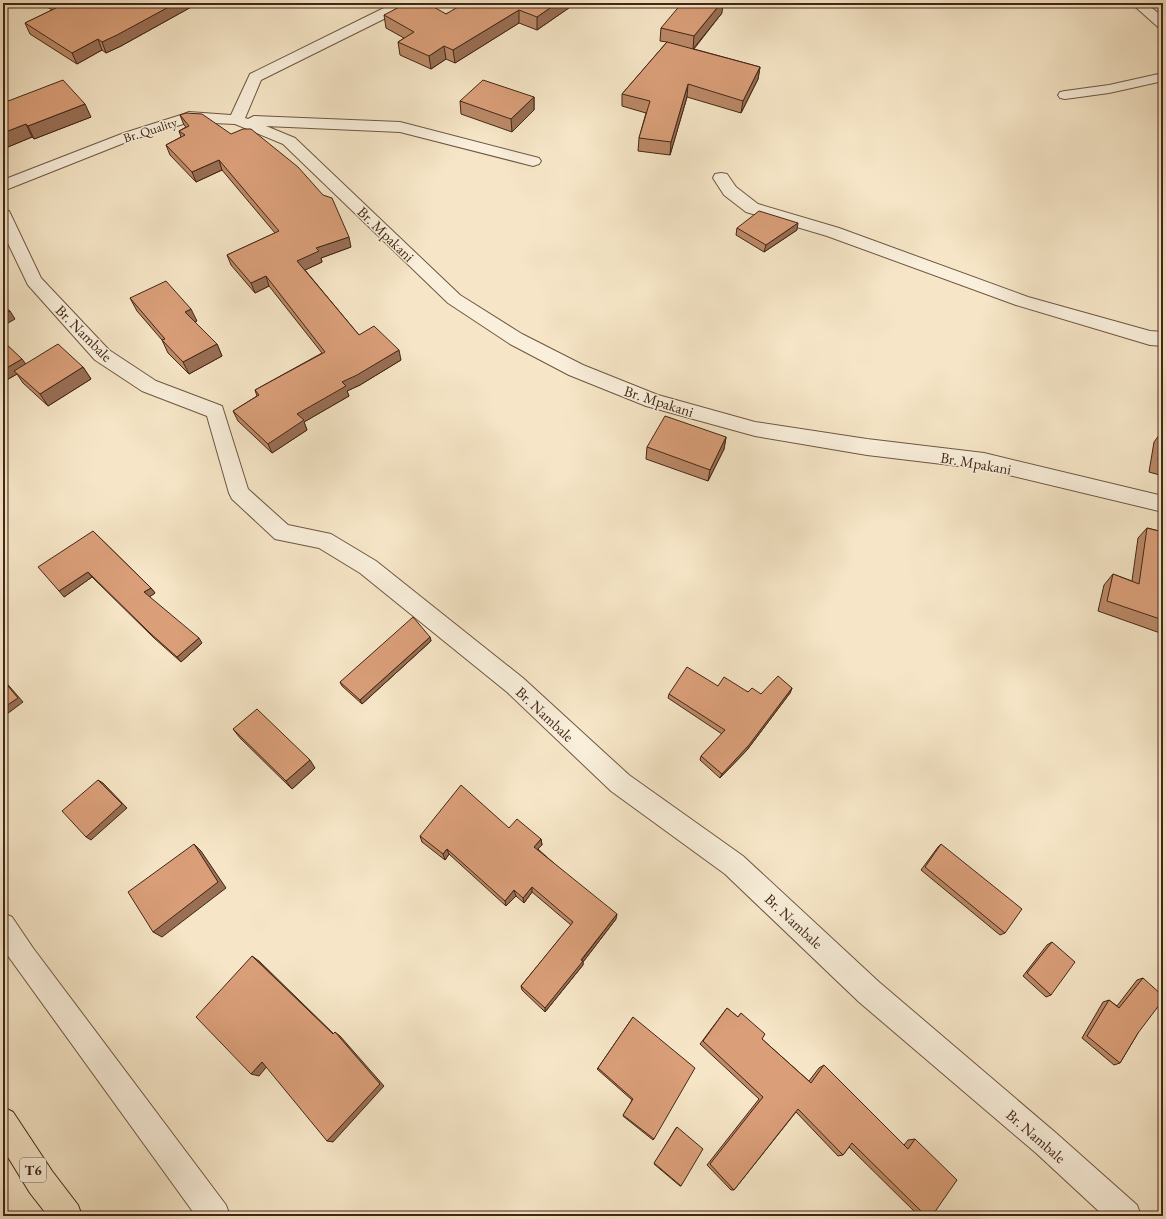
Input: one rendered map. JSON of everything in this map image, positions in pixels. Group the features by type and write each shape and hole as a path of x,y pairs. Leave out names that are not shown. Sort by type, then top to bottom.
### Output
{"highway":[{"name":"T6","path":"3,1122 41,1182 67,1216"}],"street":[{"path":"236,120 255,77 405,3"},
{"path":"1138,3 1163,24"},
{"path":"1065,95 1109,89 1163,77"},
{"name":"Br. Quality","path":"3,186 129,136 189,117 400,127 533,161"},
{"name":"Br. Mpakani","path":"236,120 289,141 454,299 516,339 576,370 653,401 756,429 867,447 984,461 1163,504"},
{"path":"722,178 730,191 752,208 832,232 1022,301 1150,338 1163,339"},
{"name":"Br. Nambale","path":"3,215 34,282 102,355 149,386 215,411 239,493 282,533 324,540 368,567 478,655 515,685 620,783 734,865 869,992 1046,1143 1126,1216"},
{"path":"3,926 24,957 215,1216"}],"building":[{"path":"52,3 176,3 117,35 102,42 98,39 72,53 25,23 58,7"},
{"path":"407,3 427,3 446,14 463,4 465,5 468,3 557,3 537,17 519,10 453,50 444,46 429,56 398,42 414,32 384,15"},
{"path":"682,3 721,3 694,36 661,28"},
{"path":"667,42 760,67 743,101 688,84 671,142 639,138 650,101 622,94"},
{"path":"63,80 85,104 28,126 26,124 3,133 3,103"},
{"path":"483,80 534,97 511,119 460,101"},
{"path":"186,113 202,114 231,134 243,129 251,129 298,167 323,195 332,198 349,237 316,248 319,251 297,261 359,335 374,326 399,350 357,375 342,382 346,386 297,414 304,420 268,444 233,411 259,395 255,390 325,352 266,276 251,283 227,255 279,231 219,160 192,172 166,145 185,135 179,131 189,126 180,115"},
{"path":"759,211 798,223 766,245 737,228"},
{"path":"166,281 191,309 185,312 217,344 183,362 162,340 165,339 130,298"},
{"path":"3,305 10,311 3,314"},
{"path":"3,341 22,359 3,370"},
{"path":"58,344 83,367 40,394 14,371"},
{"path":"665,416 726,437 710,470 647,447"},
{"path":"1163,431 1163,462 1158,460"},
{"path":"1147,528 1163,532 1163,620 1107,601 1113,574 1139,584"},
{"path":"93,531 151,588 144,592 199,638 177,657 150,633 88,572 59,591 38,567"},
{"path":"413,617 430,637 360,700 340,682"},
{"path":"687,667 718,686 724,677 748,692 752,688 761,694 778,676 792,688 749,745 722,774 701,756 725,730 669,694"},
{"path":"3,680 18,698 3,708"},
{"path":"257,709 310,760 286,781 233,729"},
{"path":"98,780 122,804 86,837 62,811"},
{"path":"461,785 509,828 517,819 541,839 534,847 617,914 581,960 583,961 545,1008 521,986 573,922 532,887 523,898 514,890 505,901 447,849 443,854 420,836"},
{"path":"194,844 218,882 153,932 128,892"},
{"path":"941,844 1022,909 1005,933 925,867"},
{"path":"1052,942 1075,962 1051,995 1027,973"},
{"path":"252,956 333,1034 335,1032 380,1084 327,1141 262,1062 251,1074 196,1017"},
{"path":"1143,978 1163,996 1163,1000 1138,1033 1120,1063 1087,1036 1109,1000 1119,1008"},
{"path":"727,1008 738,1017 741,1013 765,1034 762,1039 811,1083 824,1065 908,1149 915,1139 957,1180 932,1216 926,1216 852,1143 843,1155 798,1109 734,1190 710,1164 763,1097 703,1041"},
{"path":"633,1017 695,1068 654,1139 623,1115 633,1099 598,1068"},
{"path":"677,1127 703,1149 681,1186 654,1163"}]}
